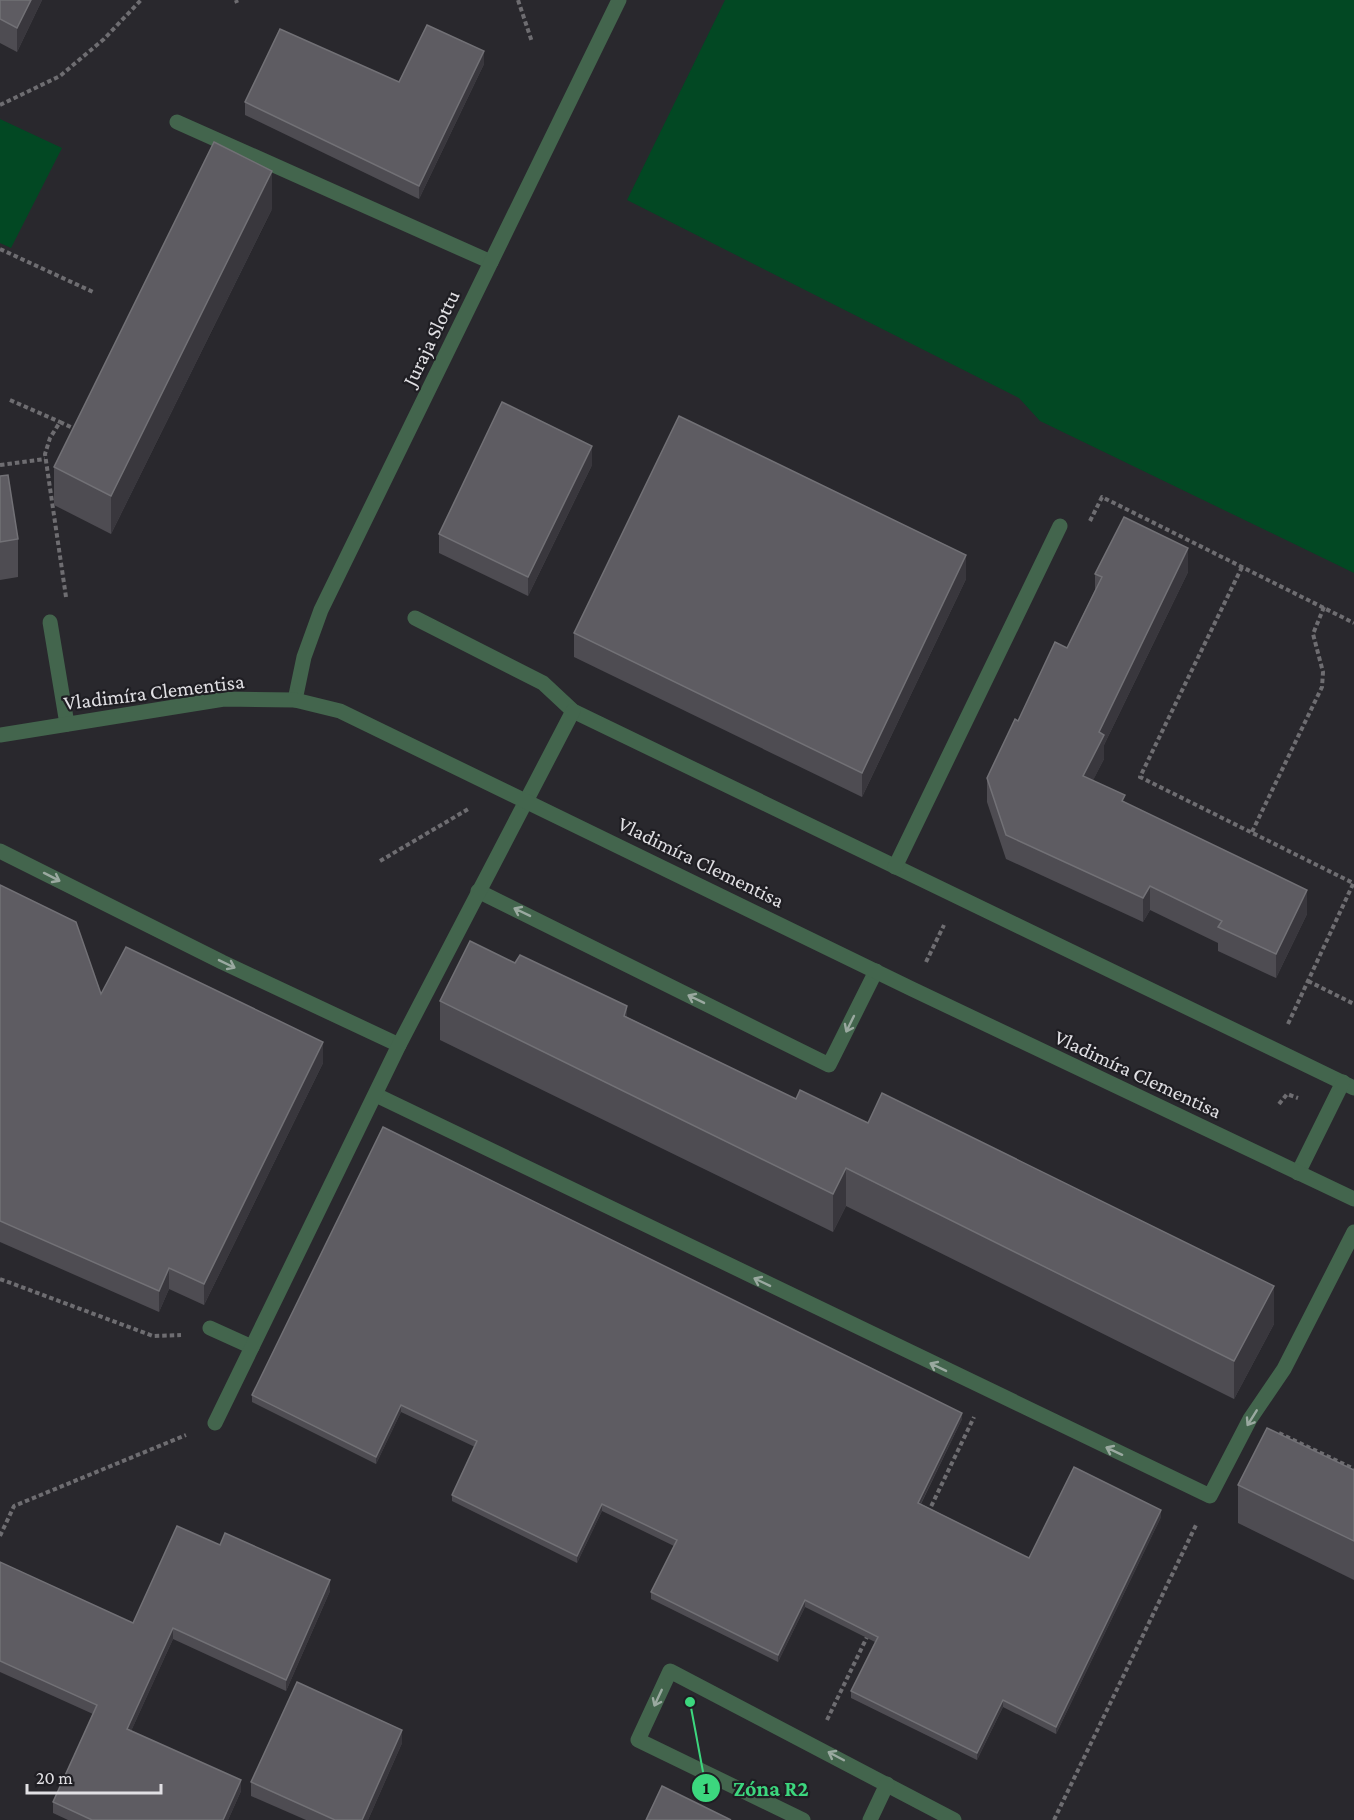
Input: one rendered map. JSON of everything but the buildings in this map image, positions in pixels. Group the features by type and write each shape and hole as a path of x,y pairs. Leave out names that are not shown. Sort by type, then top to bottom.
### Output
{"street":[{"name":"Juraja Slottu","path":"295,700 304,657 321,610 619,0"},
{"path":"177,122 491,262"},
{"path":"895,867 1060,525"},
{"path":"415,618 543,683 573,711 1348,1085 1298,1173"},
{"path":"50,622 68,724"},
{"name":"Vladimíra Clementisa","path":"0,735 224,699 295,700 340,711 876,971 1354,1199"},
{"path":"215,1423 399,1045 525,799 573,711"},
{"path":"0,851 222,962 399,1045"},
{"path":"478,891 829,1065 876,971"},
{"path":"376,1095 1209,1496 1250,1419 1284,1369 1354,1232"},
{"path":"210,1328 252,1347"},
{"path":"803,1820 638,1740 670,1671 954,1820"},
{"path":"870,1820 887,1784"}],"path":[{"path":"0,105 60,76 104,39 141,0"},
{"path":"518,0 532,42"},
{"path":"0,249 93,292"},
{"path":"10,400 83,432"},
{"path":"60,422 50,438 45,459 67,600"},
{"path":"0,465 45,459"},
{"path":"1088,527 1102,497 1354,623"},
{"path":"1242,567 1140,777 1354,883 1286,1028"},
{"path":"1251,832 1322,687 1323,672 1313,634 1323,608"},
{"path":"380,861 471,807"},
{"path":"925,963 958,897"},
{"path":"1308,981 1354,1004"},
{"path":"0,1279 153,1336 183,1335 210,1328"},
{"path":"925,1519 986,1390"},
{"path":"1250,1419 1354,1468"},
{"path":"0,1536 14,1506 215,1423"},
{"path":"1054,1820 1209,1496"},
{"path":"814,1745 873,1627"}],"green space":[{"path":"725,0 1354,0 1354,573 1040,421 1019,398 627,200"},
{"path":"0,119 62,148 11,248 0,243"}],"place":[{"name":"Zóna R2","path":"690,1702"}]}
